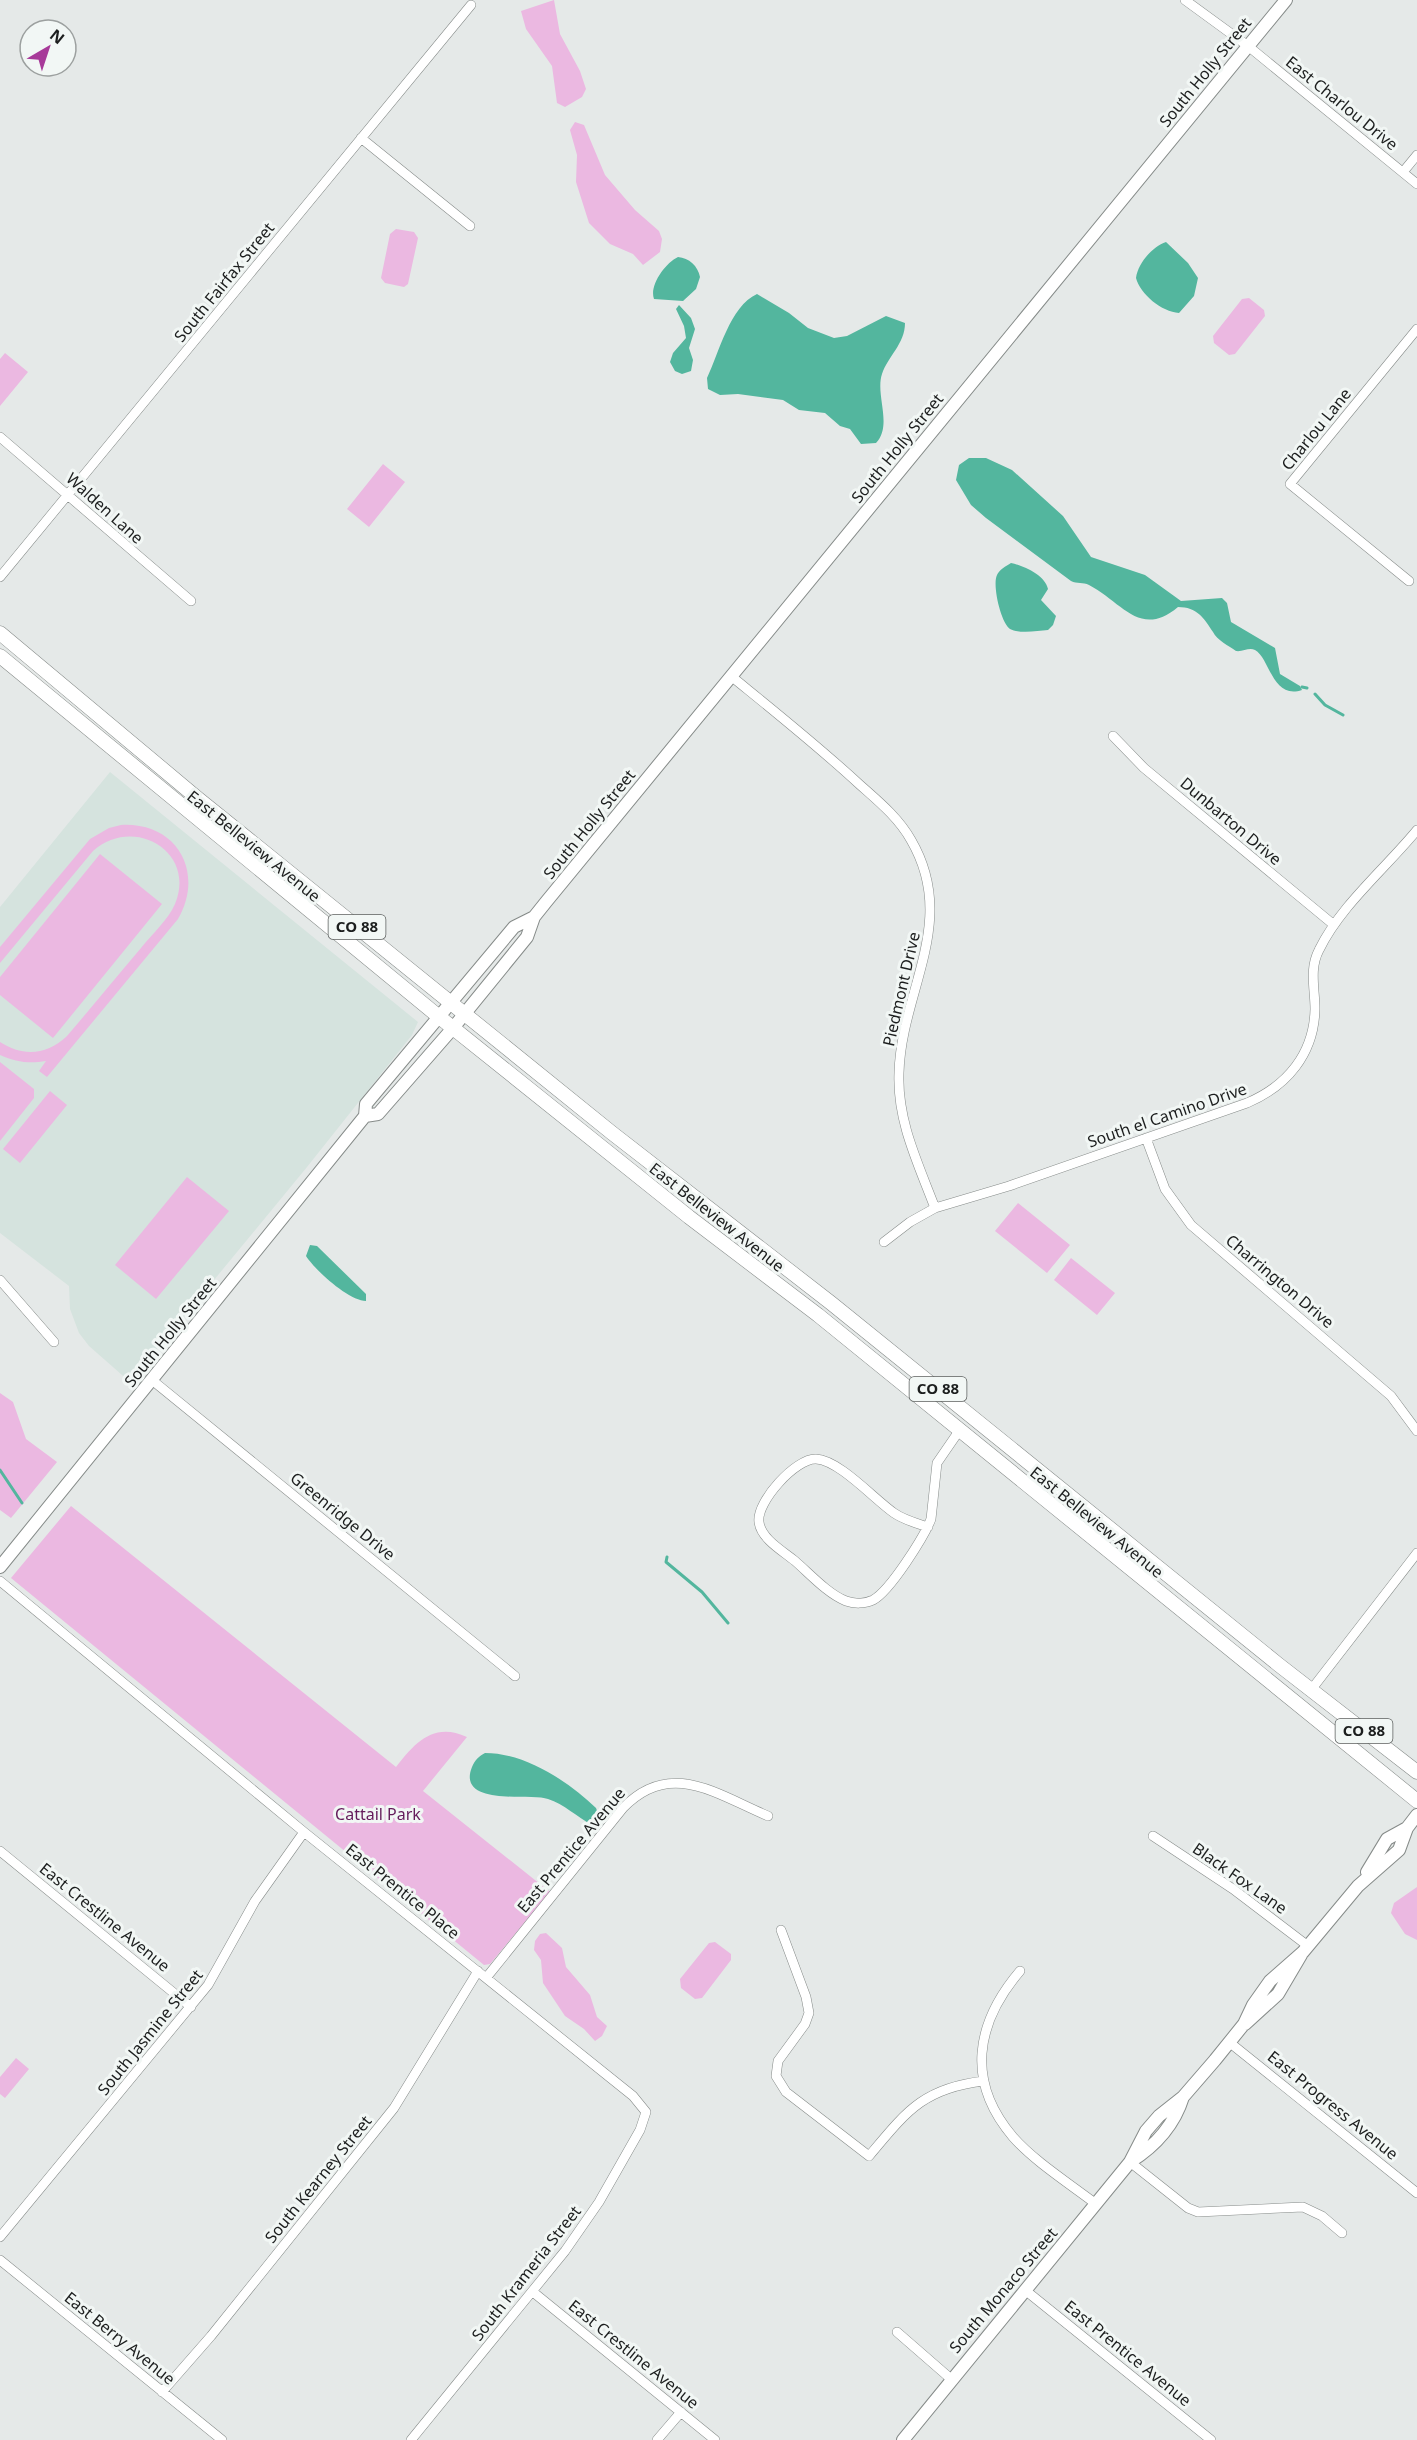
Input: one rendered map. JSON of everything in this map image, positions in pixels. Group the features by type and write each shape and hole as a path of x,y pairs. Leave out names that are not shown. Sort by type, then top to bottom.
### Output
{"main road":[{"name":"East Belleview Avenue","path":"0,633 196,797 612,1133 831,1303 1417,1772"},
{"name":"East Belleview Avenue","path":"0,656 438,1016 959,1431 1417,1801"}],"street":[{"name":"East Charlou Drive","path":"1185,0 1248,46 1417,184"},
{"name":"South Holly Street","path":"365,1116 378,1114 453,1028 527,937 534,917 1286,0"},
{"name":"South Fairfax Street","path":"0,577 471,5"},
{"path":"361,138 470,226"},
{"path":"1403,172 1417,155"},
{"name":"Charlou Lane","path":"1409,581 1290,484 1417,329"},
{"name":"Walden Lane","path":"0,437 191,601"},
{"name":"Piedmont Drive","path":"730,676 816,746 888,810 902,826 922,861 930,894 930,935 904,1028 899,1095 904,1127 935,1208"},
{"name":"Dunbarton Drive","path":"1113,736 1144,768 1334,925"},
{"name":"South el Camino Drive","path":"884,1242 910,1222 935,1208 1009,1186 1146,1138 1261,1097 1277,1087 1295,1069 1307,1047 1314,1023 1315,961 1334,925 1416,834"},
{"name":"South Holly Street","path":"0,1567 365,1116 366,1104 438,1016 514,927 534,917"},
{"name":"Charrington Drive","path":"1146,1138 1165,1189 1191,1225 1391,1396 1417,1431"},
{"path":"0,1280 54,1342"},
{"name":"Greenridge Drive","path":"152,1380 515,1676"},
{"path":"928,1527 895,1514 832,1464 814,1458 794,1466 762,1505 759,1522 768,1539 837,1596 855,1603 867,1602 878,1597 915,1551 928,1527 934,1501 937,1463 959,1431"},
{"path":"1311,1689 1417,1553"},
{"name":"East Prentice Place","path":"0,1581 304,1832 633,2096 646,2112"},
{"name":"East Prentice Avenue","path":"486,1978 623,1808 636,1794 648,1787 665,1782 688,1783 768,1816"},
{"name":"South Monaco Street","path":"903,2440 1130,2162 1161,2137 1178,2113 1184,2097 1244,2024 1278,1994 1305,1949 1358,1886 1399,1850 1407,1828 1417,1815"},
{"name":"South Jasmine Street","path":"0,2237 191,2007 215,1975 255,1901 304,1832"},
{"name":"Black Fox Lane","path":"1153,1836 1233,1889 1305,1949"},
{"name":"East Crestline Avenue","path":"0,1851 191,2007"},
{"path":"781,1930 807,1997 809,2013 805,2024 781,2055 776,2068 776,2076 786,2092 869,2156 903,2115 919,2101 949,2087 984,2081"},
{"name":"South Kearney Street","path":"162,2392 224,2320 379,2128 407,2089 478,1971"},
{"path":"1020,1971 1000,1995 988,2019 983,2041 984,2081 997,2115 1015,2139 1096,2204"},
{"name":"East Progress Avenue","path":"1229,2042 1417,2193"},
{"name":"South Krameria Street","path":"411,2440 533,2292 599,2202 640,2130 646,2112"},
{"path":"1130,2162 1188,2208 1197,2212 1303,2207 1322,2216 1342,2233"},
{"name":"East Berry Avenue","path":"0,2260 222,2440"},
{"name":"East Prentice Avenue","path":"1025,2290 1211,2440"},
{"name":"East Crestline Avenue","path":"533,2292 716,2440"},
{"path":"897,2332 951,2379"},
{"path":"657,2440 681,2412"}],"shaded area":[{"path":"1166,242 1188,263 1198,278 1194,296 1179,313 1159,306 1142,290 1136,278 1146,256"},
{"path":"678,257 689,261 697,269 700,277 696,289 683,301 654,299 654,288 659,275"},
{"path":"757,294 789,313 808,328 834,338 847,336 886,316 905,323 902,337 880,382 884,419 881,436 876,443 861,444 850,429 840,426 825,413 799,410 783,400 738,394 720,395 708,389 707,378 732,319 748,300"},
{"path":"679,305 691,318 695,329 689,348 693,360 691,371 682,374 675,371 670,362 673,353 686,338 684,326 676,309"},
{"path":"969,458 986,458 1012,470 1063,516 1091,557 1145,575 1181,601 1222,598 1227,603 1231,622 1275,648 1280,674 1300,686 1302,690 1284,689 1273,677 1260,654 1250,649 1236,651 1223,643 1195,611 1178,607 1165,616 1142,619 1089,585 1071,581 971,505 956,480 959,465"},
{"path":"1011,563 1033,572 1046,584 1048,589 1041,600 1056,616 1053,625 1048,630 1029,632 1010,629 1003,619 998,604 996,580 999,571"},
{"path":"110,772 418,1022 412,1035 307,1167 130,1382 89,1346 79,1333 70,1309 69,1286 0,1233 0,907"},
{"path":"310,1245 317,1246 366,1294 366,1301 351,1296 317,1269 306,1256"},
{"path":"485,1753 515,1758 545,1770 596,1808 599,1816 597,1823 592,1825 560,1804 548,1799 498,1796 475,1788 470,1780 472,1767 477,1758"}],"green space":[{"path":"554,0 560,34 580,71 586,89 582,97 565,107 557,103 552,66 526,29 521,11"},
{"path":"575,122 584,125 605,175 635,210 659,231 662,239 660,252 643,265 633,254 610,244 589,223 576,182 577,155 570,130"},
{"path":"396,229 414,232 418,238 408,284 404,287 385,283 381,278 390,234"},
{"path":"1249,298 1264,310 1265,316 1235,354 1229,355 1214,343 1213,336 1242,299"},
{"path":"5,353 28,372 0,406 0,359"},
{"path":"383,464 405,482 369,527 347,509"},
{"path":"121,825 141,826 171,841 181,853 187,868 186,901 178,919 47,1077 39,1071 46,1061 23,1062 0,1055 0,1042 17,1050 35,1052 51,1047 67,1036 168,916 175,904 179,885 177,868 169,854 157,844 142,838 126,837 109,841 93,851 0,963 0,947 90,839 109,828"},
{"path":"100,854 162,904 53,1038 0,995 0,977"},
{"path":"0,1062 34,1089 34,1098 0,1141"},
{"path":"50,1091 67,1105 20,1163 3,1149"},
{"path":"187,1177 229,1211 156,1299 115,1265"},
{"path":"1018,1203 1070,1245 1047,1273 995,1231"},
{"path":"1071,1258 1115,1293 1097,1315 1054,1280"},
{"path":"0,1393 13,1402 26,1439 57,1462 11,1518 0,1510"},
{"name":"Cattail Park","path":"71,1506 396,1767 417,1743 434,1733 455,1733 467,1737 423,1791 550,1892 490,1964 484,1965 11,1578"},
{"path":"1417,1887 1417,1940 1405,1934 1391,1913 1394,1903"},
{"path":"546,1933 562,1948 566,1967 590,1995 597,2017 607,2026 602,2036 595,2041 584,2029 565,2016 543,1983 541,1960 534,1950 535,1941 540,1934"},
{"path":"715,1942 731,1954 731,1960 702,1998 695,1999 681,1988 680,1979 709,1943"},
{"path":"16,2058 29,2069 5,2098 0,2094 0,2077"}],"waterway":[{"path":"1302,687 1307,688"},
{"path":"1315,694 1325,705 1343,715"},
{"path":"0,1470 22,1503"},
{"path":"667,1557 666,1562 702,1592 728,1623"}]}
